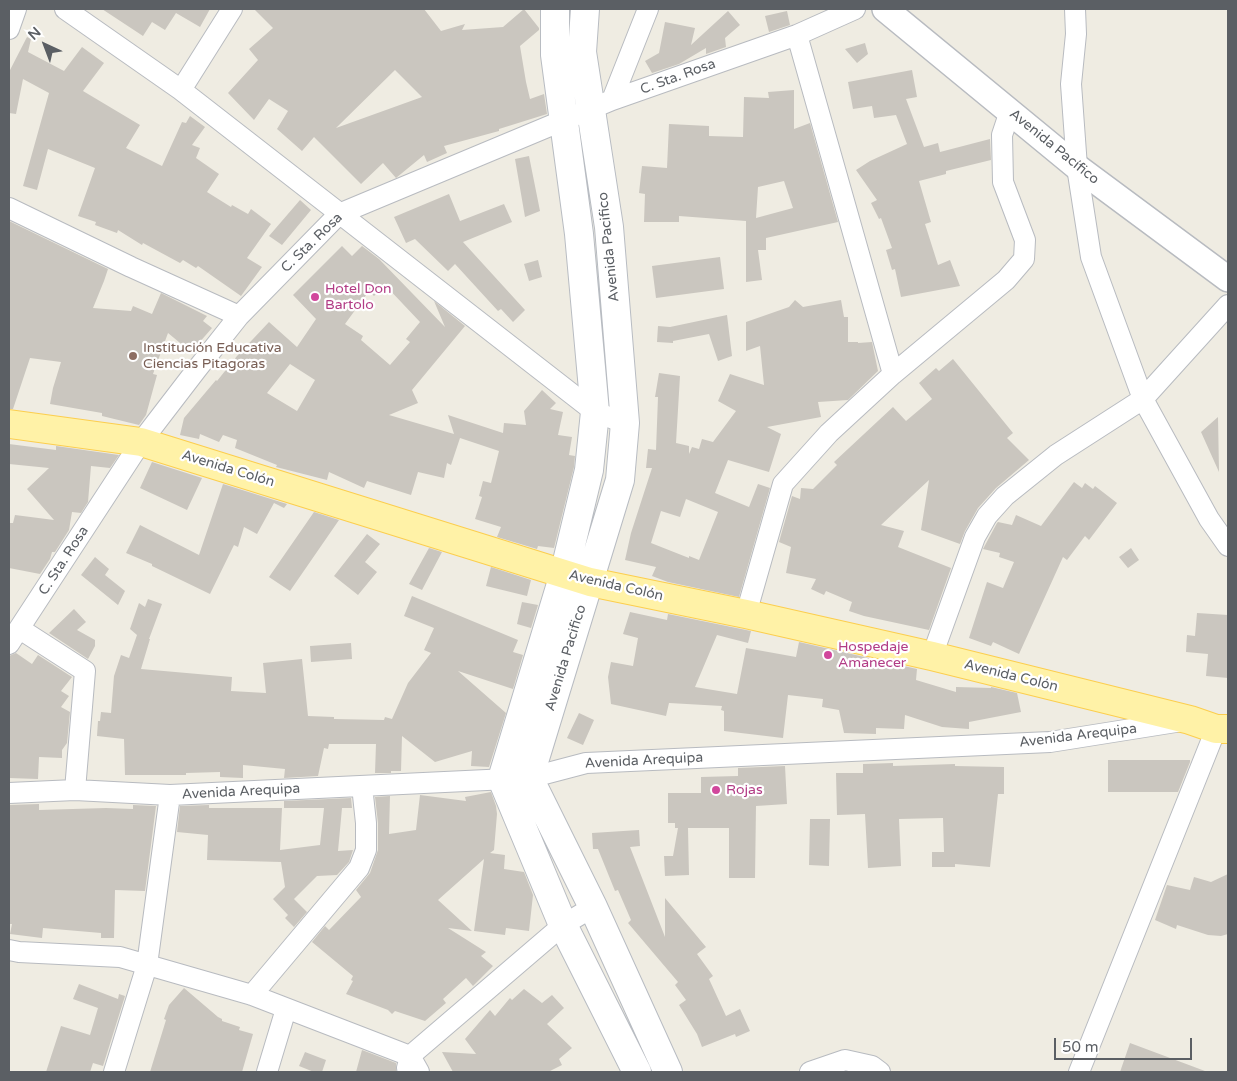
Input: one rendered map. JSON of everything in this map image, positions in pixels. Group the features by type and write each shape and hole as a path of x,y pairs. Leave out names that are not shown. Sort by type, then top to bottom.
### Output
{"main road":[{"name":"Avenida Pacifico","path":"502,779 564,574 589,470 595,412 578,234 555,55 554,9"},
{"name":"Avenida Pacifico","path":"529,778 620,480 625,423 609,227 602,104 582,52 584,14"},
{"path":"578,234 609,227"},
{"name":"Avenida Colón","path":"9,424 141,442 590,582 746,614 932,656 1222,729"},
{"path":"529,778 593,907 668,1072"},
{"path":"502,779 563,925 637,1072"}],"street":[{"path":"9,29 16,9"},
{"path":"65,9 181,90 595,412 625,423"},
{"path":"181,90 232,9"},
{"path":"554,9 584,14"},
{"path":"602,104 648,9"},
{"name":"C. Sta. Rosa","path":"12,638 141,442 239,316 339,214 602,104 797,34 855,9"},
{"name":"Avenida Pacífico","path":"885,9 1078,167 1228,279"},
{"path":"1075,9 1076,34 1071,84 1078,167 1091,257 1144,399 1210,519 1228,546"},
{"path":"797,34 893,374"},
{"path":"746,614 783,484 829,433 893,374 1006,280 1024,259 1025,240 1003,182 1002,135 1010,111"},
{"path":"9,208 239,316"},
{"path":"932,656 975,537 988,516 1005,496 1056,455 1144,399 1228,305"},
{"path":"12,638 85,671 74,790"},
{"name":"Avenida Arequipa","path":"9,793 74,790 170,795 529,778 586,763 1050,742 1190,720"},
{"path":"1079,1072 1222,729"},
{"path":"252,995 359,868 366,850 366,823 362,786"},
{"path":"114,1072 147,965 170,795"},
{"path":"9,950 120,957 252,995 412,1067 563,925 593,907"},
{"path":"267,1072 286,1009"},
{"path":"810,1072 845,1060 872,1066 880,1072"}],"building":[{"path":"102,9 210,9 200,27 176,13 165,30 152,22 143,36"},
{"path":"254,9 424,9 441,31 465,24 462,30 503,27 524,9 539,28 520,46 526,82 530,99 544,94 547,114 499,129 499,131 444,146 447,153 427,162 424,155 396,178 383,163 361,184 314,137 302,151 277,129 288,111 269,99 254,120 228,93 258,60 249,49 273,28","holes":["395,70 422,97 336,128"]},
{"path":"728,11 740,25 725,38 726,47 706,54 706,48 679,64 652,73 645,61 659,53 665,22 695,28 691,45"},
{"path":"787,11 790,25 769,32 765,16"},
{"path":"27,37 31,39 28,52 64,71 82,47 104,63 83,91 140,125 126,148 162,166 182,122 186,123 190,116 205,127 192,145 200,148 196,158 219,174 207,192 231,207 232,205 248,214 251,209 271,224 247,258 262,267 241,296 198,266 196,268 183,260 180,263 143,243 142,245 118,230 117,233 95,225 96,222 78,216 95,168 48,149 37,190 23,186 49,93 23,79 16,114 9,113 9,72"},
{"path":"865,43 868,54 857,63 845,49"},
{"path":"912,70 917,97 906,99 924,147 938,143 940,152 990,139 991,160 946,171 946,174 919,181 931,222 925,224 938,265 950,260 960,286 901,297 895,269 892,270 886,250 892,248 881,218 879,219 871,203 877,200 856,170 870,161 907,144 896,115 874,118 872,106 853,109 848,82"},
{"path":"794,90 794,129 810,123 838,222 766,238 766,250 758,250 762,280 746,282 746,221 679,216 679,222 644,222 645,194 639,193 642,166 667,168 669,124 709,126 709,136 743,137 744,97 769,98 768,92","holes":["784,181 793,208 756,218 758,187"]},
{"path":"529,156 540,211 525,217 515,159"},
{"path":"449,194 460,221 504,204 512,222 463,242 525,310 513,322 501,309 498,311 455,264 448,271 415,239 406,243 394,217"},
{"path":"300,200 311,210 282,245 269,236"},
{"path":"9,221 108,269 93,308 131,311 133,306 152,314 161,293 207,316 203,321 212,328 191,352 168,333 153,374 157,375 146,415 139,425 102,416 102,413 50,404 61,362 30,358 13,409 9,409"},
{"path":"342,246 352,256 362,246 379,259 445,327 434,301 465,326 412,390 418,403 389,415 454,434 448,415 503,433 504,423 526,425 524,411 542,390 556,403 550,409 563,412 558,435 572,437 569,455 575,456 554,548 538,546 537,549 497,537 501,527 475,519 482,497 479,496 483,481 491,483 499,451 460,438 451,465 447,463 444,478 418,472 411,495 367,481 364,488 329,472 327,480 276,467 277,465 235,448 237,440 223,435 219,442 200,434 199,439 180,435 184,418 269,322 297,347 316,319 293,295","holes":["385,285 420,322 406,339 410,342 390,365 361,340 363,336 345,324 369,291 374,296","290,364 315,380 297,411 267,393"]},
{"path":"720,257 724,289 656,298 652,266"},
{"path":"538,260 542,277 529,281 524,264"},
{"path":"795,300 803,307 841,300 844,317 848,317 848,342 872,342 878,371 848,400 818,402 821,417 767,427 781,434 769,472 728,460 715,493 749,507 758,484 770,488 739,597 668,582 652,576 656,567 625,560 631,533 652,468 646,468 648,449 656,450 658,397 655,397 659,373 680,376 676,443 689,446 689,454 692,447 699,449 702,439 713,442 736,411 718,401 730,374 764,385 760,346 746,351 746,322 789,307","holes":["686,499 718,512 699,560 651,543 661,511 680,517"]},
{"path":"727,315 732,356 718,361 709,334 673,341 673,343 657,342 658,326 670,327"},
{"path":"953,359 1013,433 1007,438 1029,460 996,488 978,508 960,544 921,530 929,480 881,525 904,531 898,547 951,568 929,630 849,611 852,602 826,591 824,595 811,589 816,579 786,573 791,547 779,542 792,496 800,499 801,488 813,489 837,465 834,462 893,407 906,421 932,399 919,383 936,368 939,371"},
{"path":"1218,417 1219,471 1219,472 1201,432"},
{"path":"9,444 56,450 56,446 119,455 110,468 91,466 88,502 81,513 72,512 69,530 55,552 52,552 50,559 40,574 9,568 9,523 13,523 15,515 54,520 27,489 49,468 9,464"},
{"path":"152,462 202,478 187,510 140,488"},
{"path":"1074,482 1082,488 1085,483 1093,489 1095,486 1117,503 1089,540 1085,536 1067,560 1063,557 1019,654 993,642 991,646 969,638 987,582 1003,588 1014,562 999,557 1000,553 983,549 997,523 1012,525 1016,515 1041,526"},
{"path":"223,484 287,504 284,508 274,503 257,534 244,527 238,547 234,545 210,594 152,566 152,564 126,553 140,525 199,555"},
{"path":"314,512 339,520 290,591 269,577"},
{"path":"367,534 380,544 365,562 377,572 358,595 334,576"},
{"path":"429,548 442,552 422,590 409,584"},
{"path":"1131,548 1139,560 1128,568 1119,557"},
{"path":"95,557 109,569 105,575 125,591 118,605 81,575"},
{"path":"491,567 531,580 527,596 486,586"},
{"path":"412,596 518,640 513,652 523,655 513,689 458,671 506,713 489,767 471,766 472,751 435,762 402,736 401,771 391,771 391,773 375,773 376,744 329,744 328,749 324,748 318,776 284,778 285,769 243,765 243,778 220,777 220,772 186,773 186,775 125,775 124,739 97,736 101,712 111,713 114,676 121,655 129,658 137,635 130,629 139,603 145,607 148,599 162,604 149,639 141,669 232,677 231,691 266,693 263,663 302,659 308,716 334,717 334,719 384,720 385,717 392,719 408,683 431,653 424,650 434,628 404,616"},
{"path":"522,602 538,605 531,628 517,624"},
{"path":"74,609 86,622 77,630 95,640 95,646 88,659 49,633"},
{"path":"630,612 667,620 668,614 751,631 748,643 717,635 695,687 737,694 746,648 796,657 799,642 917,669 916,680 956,692 956,687 991,687 1017,693 1021,712 969,722 969,729 942,727 905,715 904,729 876,728 876,734 844,733 839,710 822,707 823,699 788,695 783,738 724,731 724,711 721,710 722,706 669,703 666,716 611,704 608,677 611,662 633,666 638,638 623,634"},
{"path":"1197,613 1228,615 1228,678 1206,676 1208,654 1186,652 1187,635 1195,636"},
{"path":"351,643 352,659 311,662 310,646"},
{"path":"16,653 32,664 38,655 72,677 61,691 69,696 61,707 70,712 67,743 62,750 62,758 39,757 38,779 9,778 9,656"},
{"path":"579,713 594,720 583,745 567,738"},
{"path":"1108,760 1190,760 1190,762 1178,792 1108,792"},
{"path":"893,763 893,766 955,764 955,766 1004,767 1004,794 998,794 990,867 955,864 955,867 932,867 932,852 944,852 943,818 899,819 901,866 868,868 865,814 837,815 836,773 863,773 863,764"},
{"path":"785,766 787,804 756,806 755,878 729,878 729,828 688,828 689,875 665,876 664,856 673,856 678,828 675,828 675,823 668,823 668,793 701,793 701,777 738,776 738,768"},
{"path":"491,792 497,814 494,850 490,853 505,855 504,869 524,872 533,895 529,931 506,928 505,935 474,931 484,859 438,900 472,931 448,928 486,952 481,956 493,966 473,986 466,978 443,999 446,1003 425,1021 395,1011 392,1014 388,1010 346,994 353,981 351,980 353,976 312,942 325,926 329,930 361,897 356,890 370,873 378,850 378,823 375,797 390,796 389,834 416,830 420,795 466,801 465,797"},
{"path":"351,798 352,808 342,808 338,851 353,850 349,862 337,875 317,876 294,899 307,912 294,927 285,918 288,915 273,899 285,887 281,862 207,860 208,835 177,832 180,806 209,805 209,808 282,808 280,850 320,845 324,808 284,808 284,801"},
{"path":"39,804 39,810 133,809 133,805 156,806 145,891 115,890 114,938 101,938 101,933 43,928 42,938 10,934 12,924 9,924 9,805"},
{"path":"810,819 830,819 829,866 809,865"},
{"path":"639,830 640,846 630,847 665,937 665,898 706,947 697,954 713,976 709,979 726,1016 740,1009 750,1031 736,1037 735,1034 702,1047 697,1034 679,1005 686,1000 675,985 678,982 628,923 631,920 618,890 615,891 598,849 593,849 592,833"},
{"path":"1228,874 1228,934 1221,936 1208,935 1177,925 1176,929 1155,920 1167,885 1190,890 1194,877 1211,882"},
{"path":"79,984 118,999 119,994 125,996 103,1066 93,1063 90,1072 46,1072 61,1026 90,1035 98,1008 73,999"},
{"path":"184,988 222,1019 222,1021 240,1027 239,1030 253,1034 242,1072 150,1072 169,1005"},
{"path":"524,989 542,1003 552,995 564,1008 547,1024 572,1048 559,1059 562,1065 548,1072 453,1072 442,1052 476,1054 465,1039 490,1010 495,1016 510,998 512,1000"},
{"path":"1130,1043 1205,1071 1205,1072 1120,1072"},
{"path":"362,1050 396,1063 396,1072 356,1072"},
{"path":"305,1052 326,1060 322,1072 314,1072 299,1066"}],"place":[{"name":"Hotel Don Bartolo","path":"315,297"},
{"name":"Institución Educativa Ciencias Pitagoras","path":"133,356"},
{"name":"Hospedaje Amanecer","path":"828,655"},
{"name":"Rojas","path":"716,790"}]}
